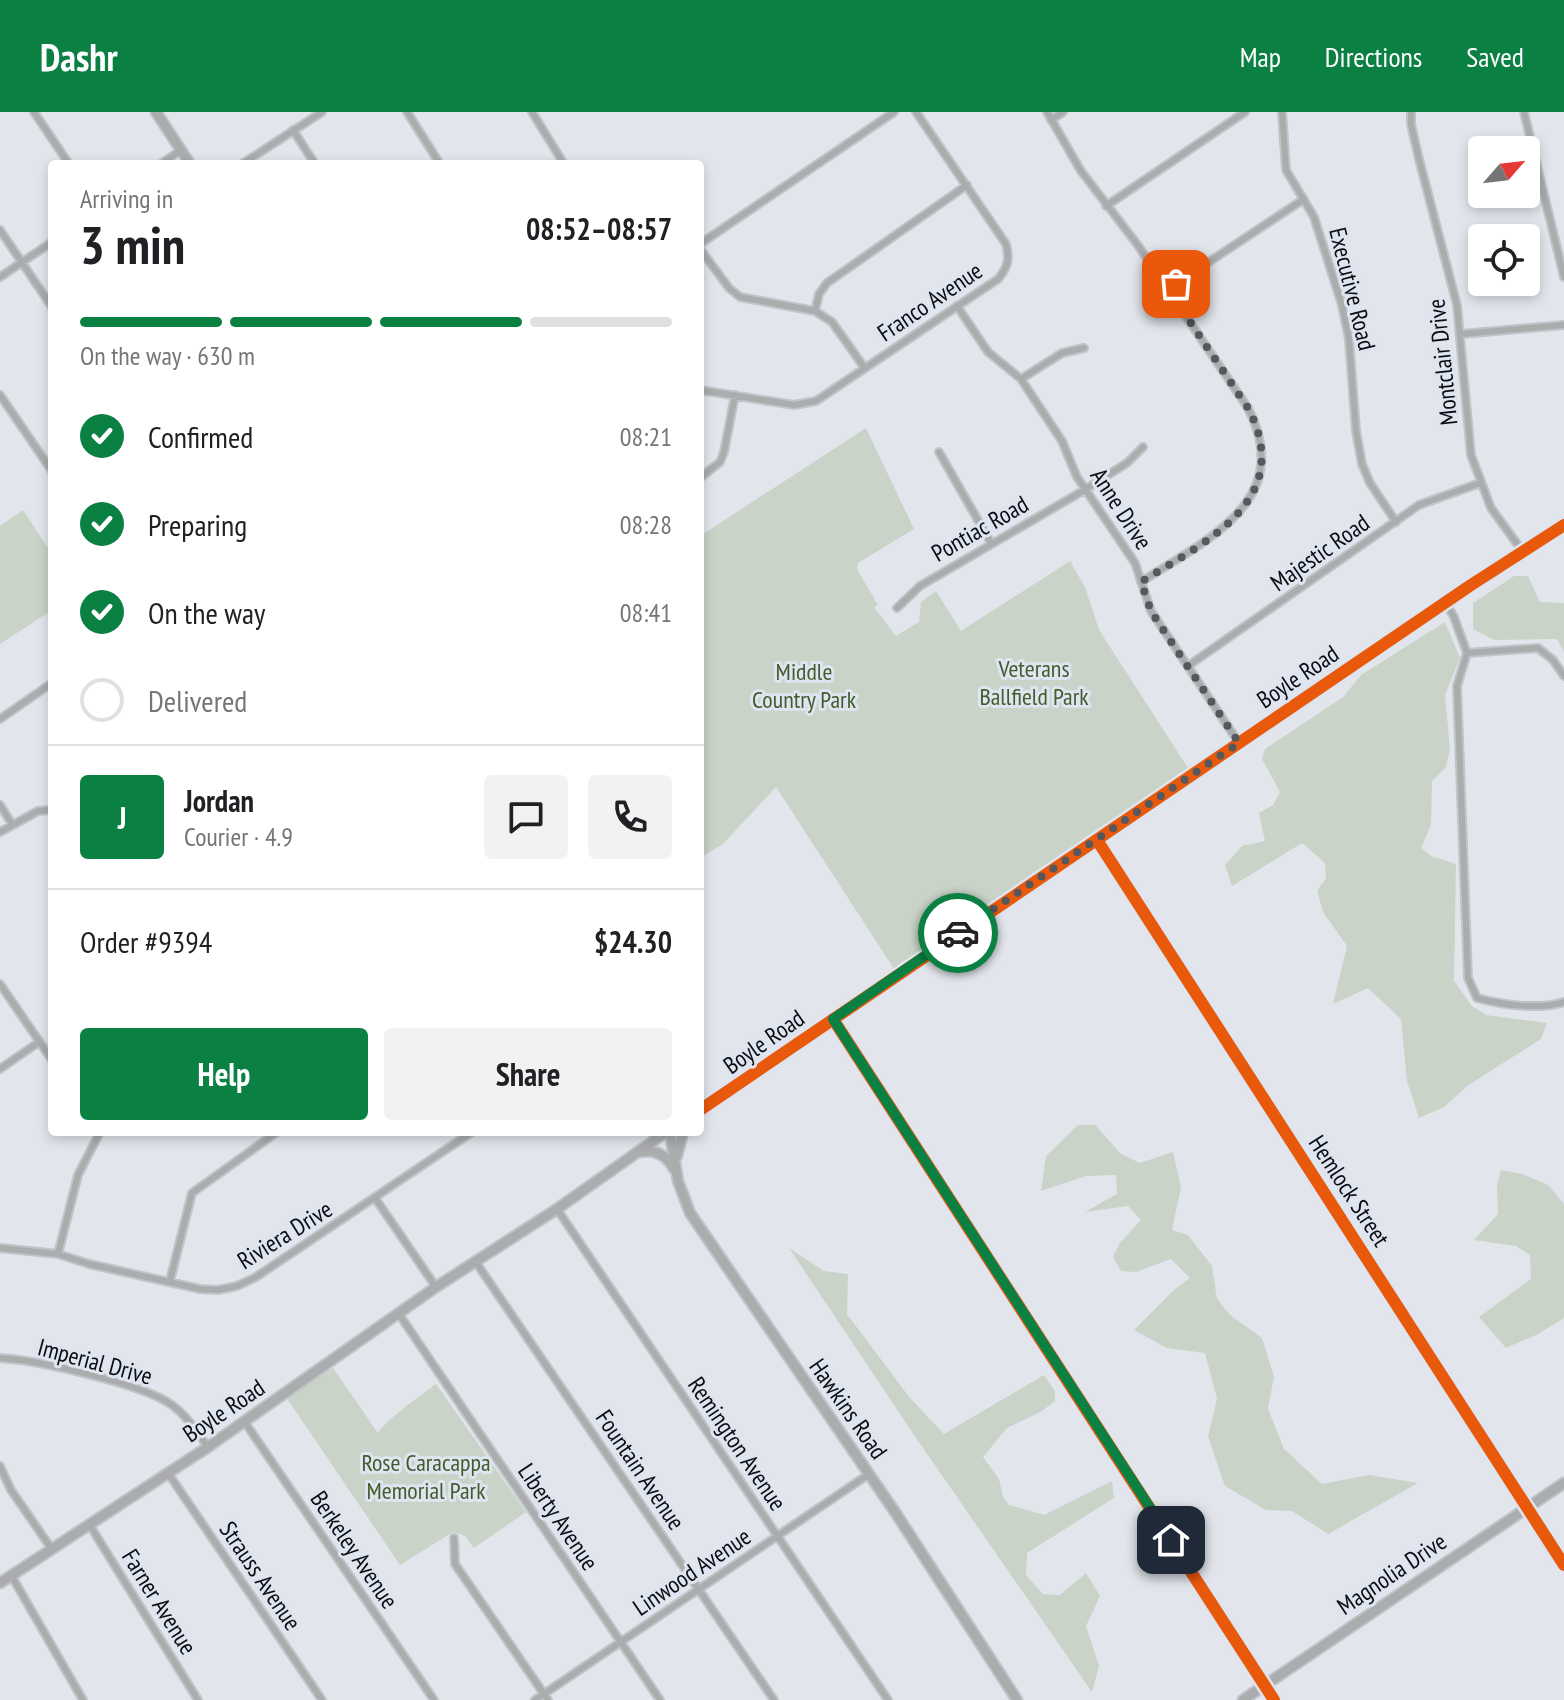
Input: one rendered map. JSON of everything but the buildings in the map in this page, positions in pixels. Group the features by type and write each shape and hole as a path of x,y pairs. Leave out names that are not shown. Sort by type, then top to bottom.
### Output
{"street":[{"path":"34,112 66,160"},
{"path":"156,112 187,160"},
{"path":"248,160 322,112"},
{"path":"407,112 437,160"},
{"path":"532,112 562,160"},
{"path":"704,244 894,112"},
{"name":"Franco Avenue","path":"704,391 794,405 816,401 998,279 1007,267 1009,256 1006,244 916,112"},
{"path":"1047,112 1068,151 1168,289 1248,408 1258,428 1262,453 1254,489 1236,518 1141,582"},
{"path":"1051,120 1063,112"},
{"path":"1106,206 1245,112"},
{"name":"Executive Road","path":"1282,112 1286,170 1319,229 1342,305 1349,339 1356,431 1362,464 1370,483 1396,522"},
{"name":"Montclair Drive","path":"1411,112 1411,124 1457,305 1471,455 1491,508 1523,552"},
{"path":"1524,112 1564,277"},
{"path":"293,130 312,160"},
{"path":"167,160 181,150"},
{"path":"815,311 819,294 827,283 967,185"},
{"path":"1168,289 1304,199"},
{"path":"0,230 48,301"},
{"path":"0,277 48,245"},
{"path":"704,253 729,288 740,297 815,311 838,329 864,367"},
{"name":"Anne Drive","path":"957,306 988,352 1021,379 1062,441 1077,477 1130,553 1151,611 1239,743"},
{"path":"1462,334 1564,325"},
{"path":"1021,379 1062,353 1084,348"},
{"path":"0,395 48,465"},
{"path":"704,475 720,462 724,452 735,395"},
{"name":"Pontiac Road","path":"897,608 920,586 1086,489 1127,463 1143,447"},
{"path":"939,452 991,543"},
{"name":"Majestic Road","path":"1188,666 1419,505 1480,483"},
{"name":"Boyle Road","path":"704,1107 1564,525"},
{"path":"1446,603 1467,653 1457,686 1468,978 1477,998 1500,1004 1554,1005 1564,1002"},
{"path":"1467,653 1538,648 1553,660 1564,676"},
{"path":"0,719 48,686"},
{"path":"0,805 12,824"},
{"path":"0,832 38,811 48,810"},
{"name":"Hemlock Street","path":"1097,840 1564,1565"},
{"path":"0,984 48,1054"},
{"path":"833,1019 1274,1700"},
{"path":"0,1069 39,1042"},
{"path":"58,1254 78,1175 98,1136"},
{"path":"170,1281 192,1193 271,1136"},
{"name":"Riviera Drive","path":"0,1248 58,1254 89,1264 209,1289 237,1286 256,1277 466,1136"},
{"name":"Boyle Road","path":"0,1583 208,1447 436,1287 557,1209 662,1136"},
{"name":"Hawkins Road","path":"669,1136 675,1171 690,1213 869,1474 1017,1700"},
{"path":"675,1171 682,1136"},
{"path":"637,1152 655,1151 663,1155 675,1171"},
{"path":"375,1198 436,1287"},
{"name":"Remington Avenue","path":"557,1209 888,1700"},
{"name":"Fountain Avenue","path":"475,1261 774,1700"},
{"name":"Liberty Avenue","path":"399,1314 660,1700"},
{"name":"Imperial Drive","path":"0,1358 35,1363 155,1395 189,1420 208,1447"},
{"name":"Berkeley Avenue","path":"244,1421 434,1700"},
{"path":"0,1466 11,1490 51,1548"},
{"name":"Strauss Avenue","path":"168,1473 322,1700"},
{"name":"Linwood Avenue","path":"535,1700 546,1697 620,1642 869,1474"},
{"name":"Magnolia Drive","path":"1243,1700 1564,1483"},
{"name":"Farner Avenue","path":"89,1524 198,1700"},
{"path":"454,1538 455,1564 546,1697"},
{"path":"11,1575 83,1700"}],"green space":[{"name":"Middle Country Park","path":"866,428 914,529 858,563 857,569 878,605 874,607 896,636 919,622 921,602 936,591 961,631 1070,561 1085,587 1099,630 1190,771 1061,861 1058,858 896,972 776,787 723,844 704,856 704,533"},
{"path":"23,510 48,548 48,613 0,644 0,526"},
{"path":"1514,576 1528,576 1540,602 1564,603 1564,652 1557,639 1494,640 1473,629 1473,603"},
{"path":"1445,622 1460,658 1445,695 1450,749 1446,767 1432,781 1431,825 1421,848 1431,856 1456,864 1454,981 1472,1006 1486,1015 1547,1023 1541,1039 1467,1086 1444,1107 1419,1118 1407,1081 1401,1019 1368,988 1333,1004 1347,946 1323,912 1317,890 1326,879 1325,863 1302,843 1232,886 1225,865 1242,846 1265,841 1259,813 1273,805 1280,792 1262,759 1265,749 1343,697 1361,675"},
{"path":"1078,1125 1095,1125 1121,1154 1140,1163 1173,1152 1181,1187 1172,1230 1188,1235 1212,1266 1217,1299 1230,1315 1262,1338 1274,1377 1268,1409 1284,1449 1322,1484 1369,1475 1418,1483 1328,1534 1292,1511 1266,1510 1225,1486 1208,1437 1217,1399 1205,1353 1167,1348 1134,1330 1190,1278 1171,1259 1136,1272 1121,1271 1113,1257 1120,1243 1141,1220 1128,1206 1085,1212 1117,1194 1116,1175 1086,1176 1041,1191 1046,1156"},
{"path":"1501,1170 1522,1174 1548,1185 1564,1204 1564,1318 1506,1348 1479,1317 1531,1279 1530,1255 1516,1246 1474,1240 1498,1214 1497,1185"},
{"path":"789,1248 824,1271 848,1274 847,1314 910,1398 944,1434 1044,1375 1055,1391 1055,1401 1007,1428 983,1457 999,1479 1003,1497 1009,1505 1044,1515 1112,1481 1114,1498 1027,1553 1026,1575 1043,1594 1060,1595 1086,1573 1100,1596 1086,1626 1099,1666 1092,1692 914,1435"},
{"name":"Rose Caracappa Memorial Park","path":"333,1368 378,1433 436,1384 526,1512 474,1548 465,1536 453,1532 400,1565 286,1397"}],"cycle path":[{"path":"704,1107 1471,585 1564,525"},
{"path":"1097,840 1564,1565"},
{"path":"833,1019 1274,1700"}],"way so far":[{"path":"958,933 1239,743 1151,611 1141,582 1236,518 1254,489 1260,472 1262,453 1258,428 1248,408 1168,289 1176,284"}],"route":[{"path":"958,933 833,1019 1171,1540"}],"park label":[{"name":"Veterans Ballfield Park","path":"1034,683"}]}
